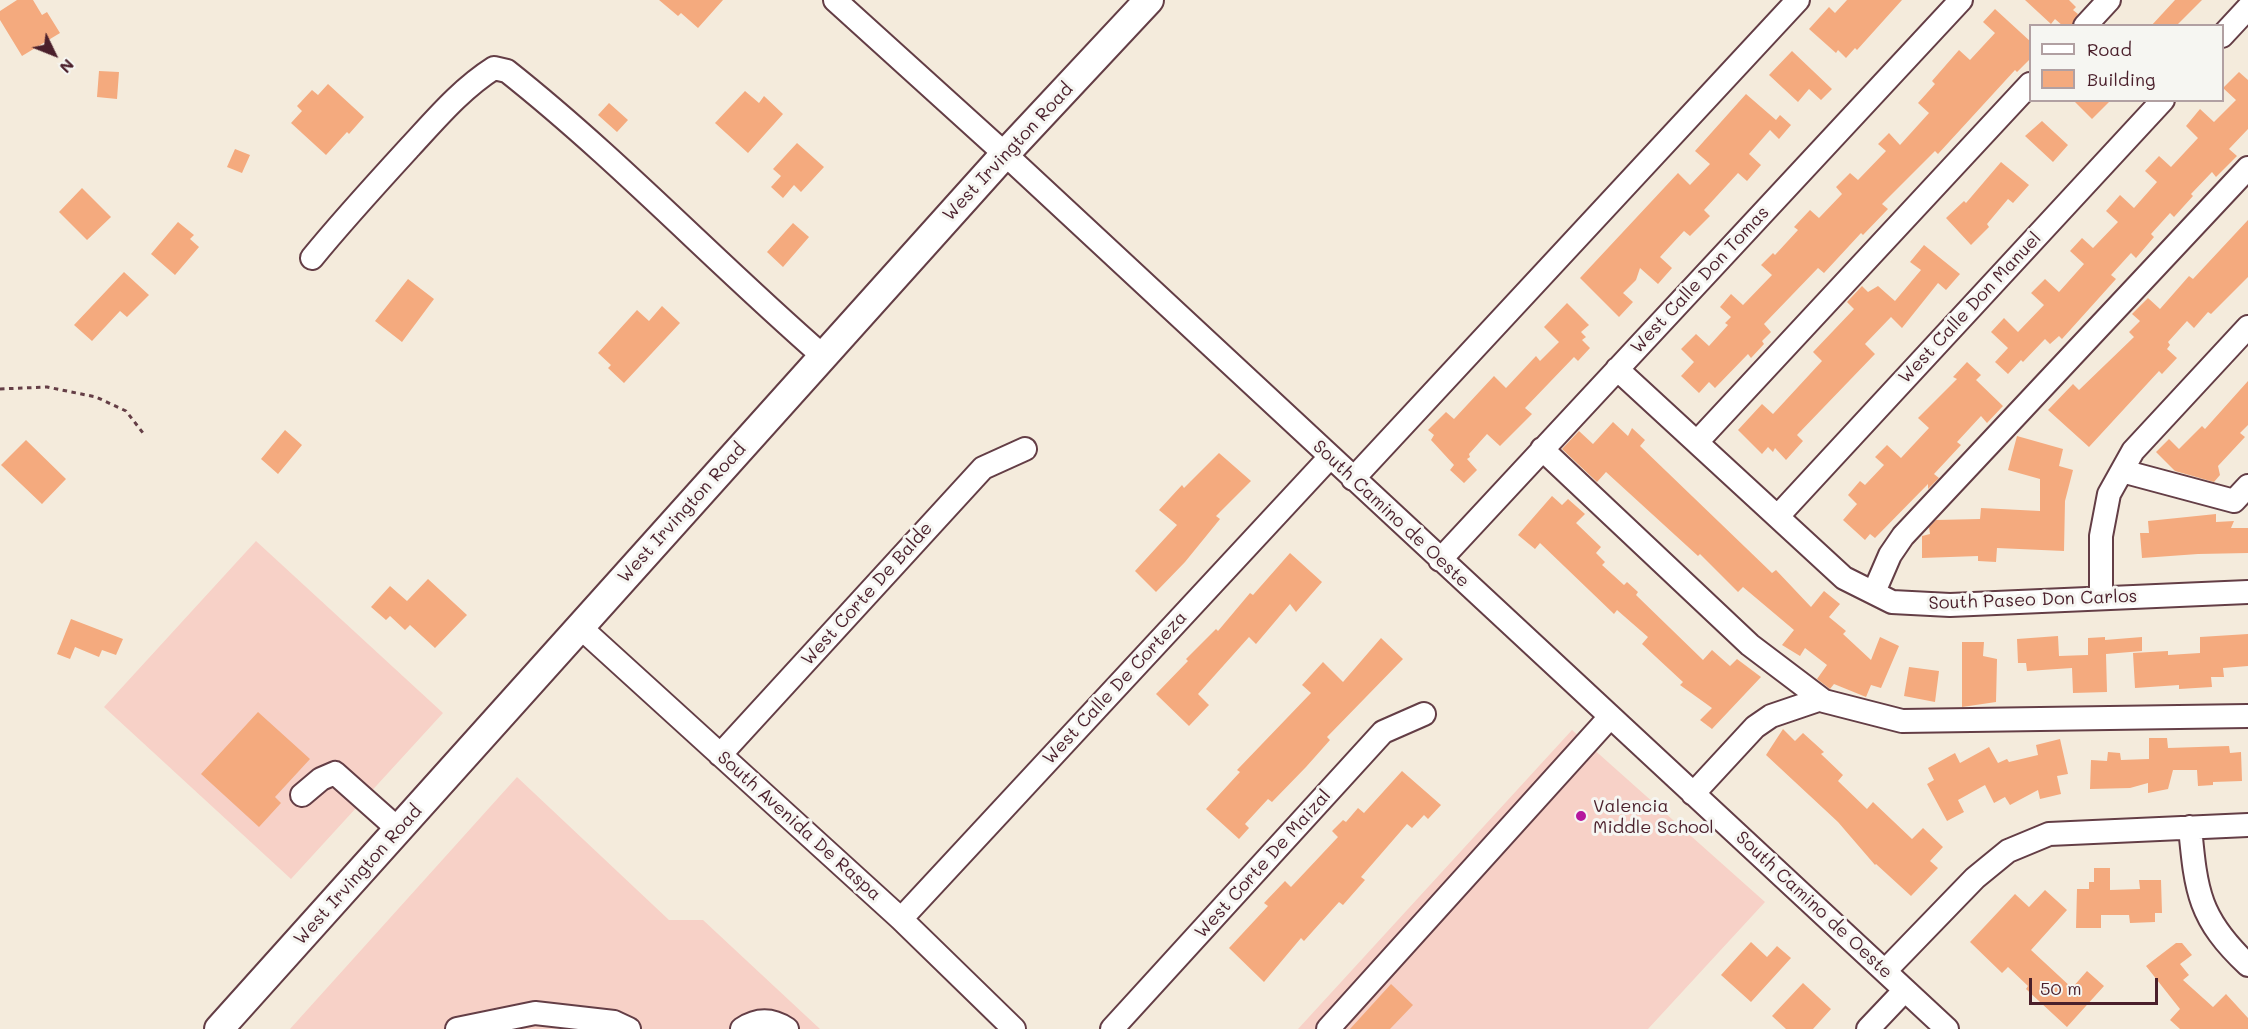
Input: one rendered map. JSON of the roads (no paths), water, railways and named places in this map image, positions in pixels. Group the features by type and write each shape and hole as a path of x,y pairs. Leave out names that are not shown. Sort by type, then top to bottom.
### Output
{"main road":[{"name":"West Irvington Road","path":"219,1029 1005,154 1149,0"}],"street":[{"name":"South Camino de Oeste","path":"835,0 1005,154 1947,1029"},
{"path":"1353,479 1798,0"},
{"name":"West Calle Don Tomas","path":"1440,560 1961,0"},
{"path":"2087,24 2109,0"},
{"path":"2224,35 2248,8"},
{"path":"312,258 347,215 424,132 473,81 494,68 507,71 581,132 759,300 823,357"},
{"path":"1697,442 2029,86"},
{"name":"West Calle Don Manuel","path":"1778,516 2161,102"},
{"path":"1874,592 1890,555 1904,536 2248,168"},
{"path":"2101,597 2101,536 2109,494 2133,451 2248,327"},
{"name":"South Paseo Don Carlos","path":"1617,369 1844,578 1892,602 1950,605 2248,592"},
{"name":"West Corte De Balde","path":"720,755 983,468 1025,449"},
{"path":"1542,449 1750,645 1821,699 1902,721 2248,716"},
{"name":"West Calle De Corteza","path":"901,919 1330,457"},
{"path":"2122,471 2234,501 2248,486"},
{"name":"South Avenida De Raspa","path":"580,627 901,919 1014,1029"},
{"path":"1693,794 1755,727 1771,716 1821,699"},
{"name":"West Corte De Maizal","path":"1112,1029 1383,732 1424,714"},
{"path":"1328,1029 1610,717"},
{"path":"302,795 321,779 335,774 398,829"},
{"path":"1885,971 1975,878 2008,851 2049,834 2248,825"},
{"path":"2190,827 2195,882 2207,917 2235,953 2248,965"},
{"path":"1868,1029 1905,990"},
{"path":"457,1029 535,1012 614,1022 629,1029"},
{"path":"742,1029 759,1021 771,1021 787,1029"}],"place":[{"name":"Valencia Middle School","path":"1581,816"}]}
